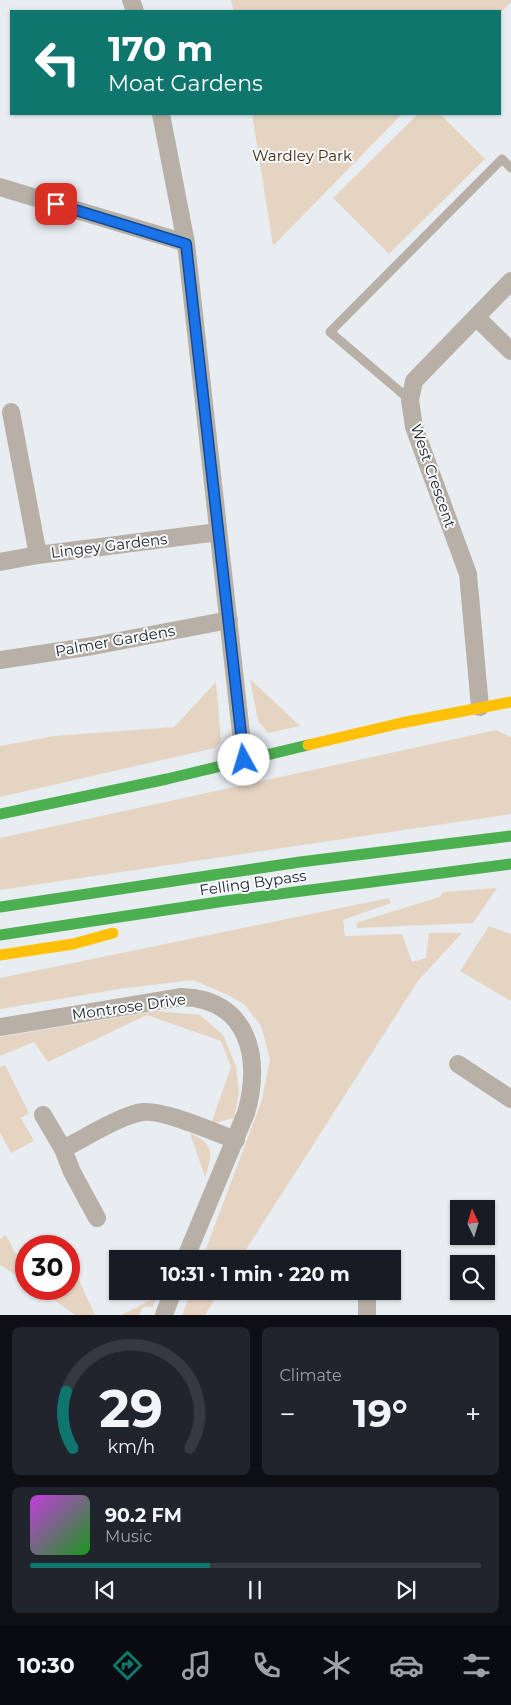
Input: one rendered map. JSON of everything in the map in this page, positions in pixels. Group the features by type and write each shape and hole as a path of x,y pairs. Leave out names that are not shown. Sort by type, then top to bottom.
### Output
{"main road":[{"path":"0,814 138,785 401,722 511,702"},
{"name":"Felling Bypass","path":"0,907 300,862 511,836"},
{"name":"Felling Bypass","path":"0,935 225,901 511,864"},
{"path":"139,925 225,901"},
{"path":"0,956 73,944 120,931"}],"street":[{"path":"161,115 186,244 244,760"},
{"path":"0,187 186,244"},
{"name":"West Crescent","path":"480,707 468,574 414,427 410,400 414,381 511,281"},
{"path":"476,317 511,351"},
{"path":"10,412 38,555"},
{"name":"Lingey Gardens","path":"0,562 38,555 218,532"},
{"name":"Palmer Gardens","path":"0,660 93,646 229,620"},
{"name":"Montrose Drive","path":"0,1027 169,998 196,997 208,1000 220,1007 240,1026 250,1049 253,1079 251,1094 236,1140 189,1250"},
{"path":"458,1064 511,1099"},
{"path":"63,1149 129,1116 146,1112 161,1114 236,1140"},
{"path":"43,1115 63,1149 72,1172 97,1218"},
{"path":"164,1315 170,1300"},
{"path":"367,1300 367,1315"}],"lane":[{"path":"410,400 330,332 502,159 511,168"}],"green space":[{"path":"231,0 511,0 501,12 501,10 234,10"},
{"name":"Wardley Park","path":"252,115 401,115 273,246"},
{"path":"417,115 441,115 485,159 389,254 333,198"},
{"path":"250,679 300,726 268,733 258,721"},
{"path":"216,682 221,741 215,748 0,797 0,746 54,736 174,727"},
{"path":"496,730 511,737 511,814 0,890 0,838"},
{"path":"497,888 473,923 357,928 356,923 439,897 443,892"},
{"path":"389,898 391,903 343,920 345,936 402,934 412,962 426,958 429,933 462,933 418,981 246,1250 205,1250 262,1100 270,1059 261,1026 244,1004 193,980 119,989 0,1009 0,978"},
{"path":"489,926 511,934 511,1001 460,971"},
{"path":"156,1011 200,1015 223,1035 236,1066 239,1093 234,1118 211,1124 231,1067 221,1041 147,1015 48,1062 34,1042 0,1056 0,1037"},
{"path":"5,1065 29,1113 21,1118 34,1141 11,1153 0,1133 0,1067"},
{"path":"190,1133 204,1142 210,1150 210,1162 205,1177"},
{"path":"6,1235 15,1252 15,1275 0,1265 0,1239"},
{"path":"80,1282 95,1315 75,1315 54,1300 80,1300"},
{"path":"151,1300 156,1300 153,1307 143,1307 139,1315 121,1315"},
{"path":"188,1300 214,1300 205,1315 182,1315"}],"traffic: fast":[{"path":"0,814 167,779 308,745"},
{"path":"0,907 300,862 511,836"},
{"path":"0,935 225,901 511,864"}],"traffic: slow":[{"path":"308,745 401,723 511,702"},
{"path":"0,955 73,944 113,933"}],"route":[{"path":"56,204 186,244 244,760"}]}
